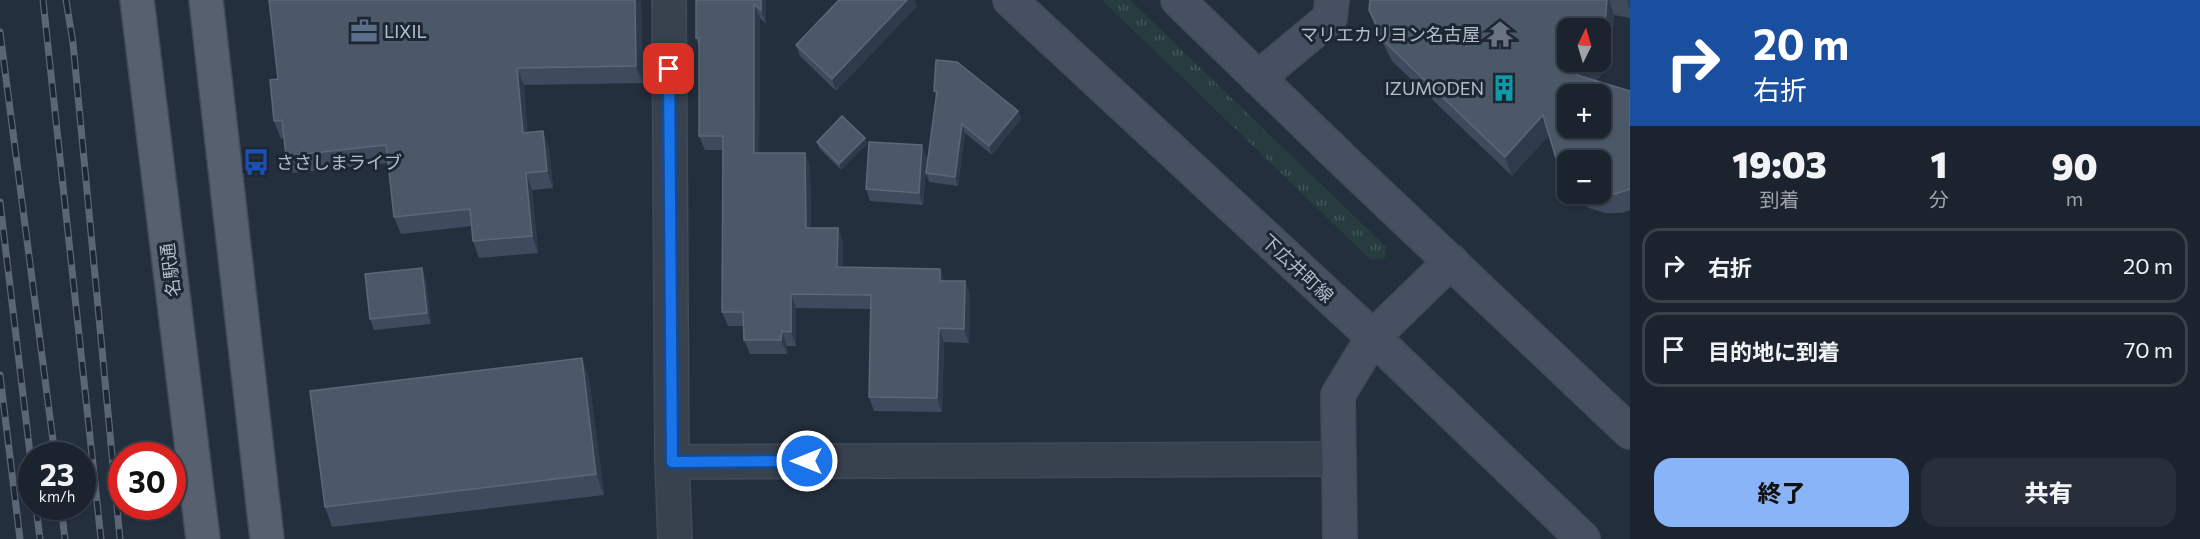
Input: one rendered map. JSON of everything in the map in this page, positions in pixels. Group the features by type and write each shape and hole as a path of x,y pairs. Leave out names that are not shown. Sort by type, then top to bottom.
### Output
{"main road":[{"name":"名駅通","path":"137,0 203,539"},
{"path":"206,0 267,539"}],"street":[{"path":"669,0 672,462 675,539"},
{"name":"下広井町線","path":"1010,0 1373,337 1583,539"},
{"path":"1178,0 1630,432"},
{"path":"1258,78 1330,18 1332,0"},
{"path":"1340,539 1338,395 1373,337 1451,261"},
{"path":"672,462 1338,459"}],"green space":[{"path":"1102,0 1130,0 1386,247 1385,258 1371,260"}],"building":[{"path":"269,0 635,0 636,66 517,68 523,133 543,131 547,171 526,173 532,236 473,241 470,209 394,217 386,145 286,156 282,120 274,121 270,80 278,79"},
{"path":"696,0 761,0 761,10 754,4 754,153 805,153 806,228 838,228 837,267 940,269 940,281 965,281 964,329 939,328 937,398 869,397 871,295 791,294 791,332 782,331 781,340 744,340 743,312 722,312 723,136 699,136 699,38 696,38"},
{"path":"839,0 907,0 832,79 796,45"},
{"name":"IZUMODEN","path":"1370,0 1607,0 1605,18 1557,18 1557,72 1580,72 1577,75 1607,84 1557,84 1557,138 1611,138 1611,85 1630,91 1630,189 1611,194 1611,150 1557,150 1557,162 1543,115 1505,157 1385,42 1369,10"},
{"path":"936,60 957,62 1018,111 989,146 962,124 955,177 926,173 937,91 934,91"},
{"path":"842,116 865,138 839,164 817,142"},
{"path":"869,142 922,145 919,193 866,189"},
{"path":"422,268 427,313 370,319 365,274"},
{"path":"582,358 596,474 325,507 310,391"}],"railway":[{"path":"43,0 101,539"},
{"path":"66,0 73,43 120,539"},
{"path":"0,32 53,442"},
{"path":"0,202 29,442"},
{"path":"0,375 20,539"},
{"path":"38,520 40,539"},
{"path":"63,520 65,539"}],"place":[{"name":"LIXIL","path":"364,31"},
{"name":"マリエカリヨン名古屋","path":"1500,34"},
{"name":"IZUMODEN","path":"1504,88"},
{"name":"ささしまライブ","path":"256,162"}],"route":[{"path":"669,69 672,462 807,461"}]}
